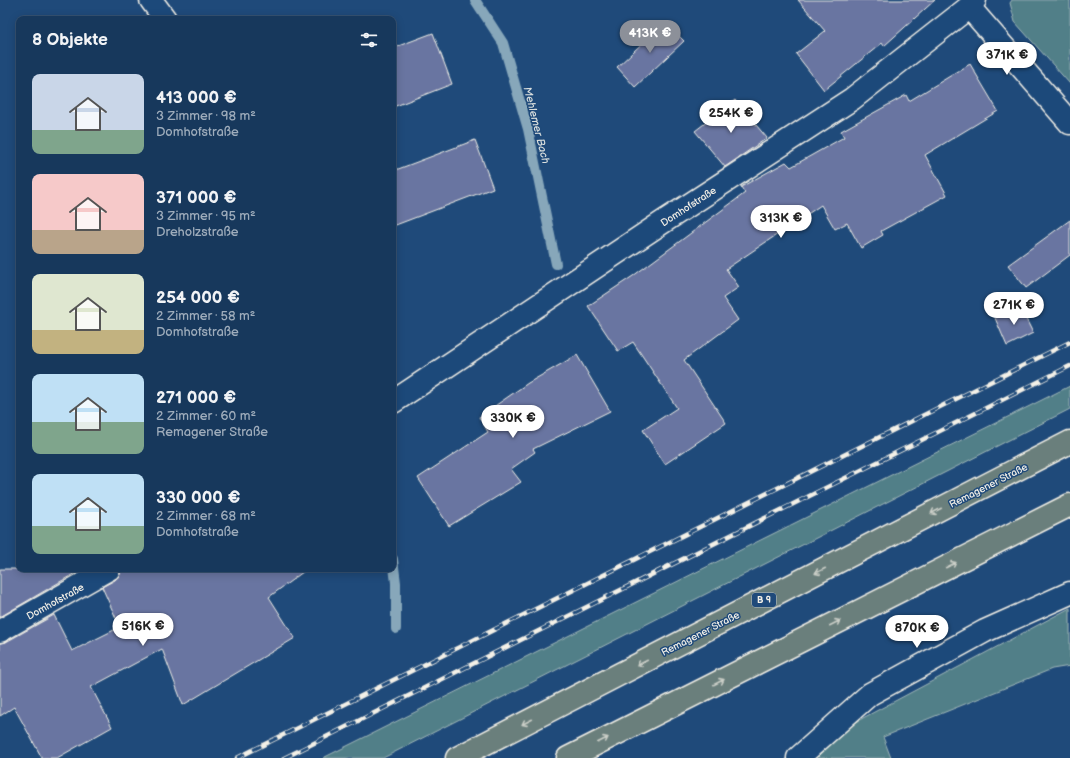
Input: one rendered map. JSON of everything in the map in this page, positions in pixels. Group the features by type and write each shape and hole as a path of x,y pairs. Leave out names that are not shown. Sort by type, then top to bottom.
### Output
{"main road":[{"name":"Remagener Straße","path":"457,758 1070,442"},
{"path":"568,758 1070,504"}],"street":[{"path":"151,0 164,16"},
{"path":"972,4 1070,123"},
{"name":"Domhofstraße","path":"396,400 663,222 852,99 972,4"},
{"name":"Domhofstraße","path":"0,631 104,572"},
{"path":"798,758 870,694 985,631 1070,593"}],"green space":[{"path":"1012,0 1070,0 1070,84 1015,22 1010,3"},
{"path":"1070,386 1070,409 383,758 323,758"},
{"path":"1070,608 1070,666 1052,669 883,737 891,758 817,758 836,735 863,718"}],"building":[{"path":"798,0 935,0 884,46 882,43 824,90 796,54 825,31"},
{"path":"665,22 684,41 635,87 617,67"},
{"path":"433,33 452,84 396,106 396,47"},
{"path":"970,64 998,111 925,155 947,195 881,231 883,235 861,248 847,223 835,229 821,205 726,269 739,287 723,298 738,320 684,360 726,423 665,464 643,430 677,408 633,342 618,351 588,306 633,276 745,193 741,187 786,162 791,167 844,137 841,131 906,95 909,101"},
{"path":"735,100 767,138 725,167 695,131"},
{"path":"475,140 493,188 396,225 396,170"},
{"path":"1070,220 1070,255 1026,288 1008,265"},
{"path":"1020,307 1033,333 1007,346 995,318"},
{"path":"577,355 610,411 533,449 535,452 511,469 521,482 449,526 418,478 488,432 479,417 528,383"},
{"path":"0,569 16,569 16,572 77,572 0,617"},
{"path":"120,572 303,572 269,597 295,638 183,705 162,649 91,687 112,727 57,758 42,758 14,707 0,716 0,643 6,642 54,615 72,651 120,627 102,587 115,580 120,575"}],"waterway":[{"name":"Mehlemer Bach","path":"475,0 503,43 528,129 556,264"},
{"name":"Mehlemer Bach","path":"395,572 396,629"}],"railway":[{"path":"237,758 1070,342"},
{"path":"284,758 1070,366"}]}
